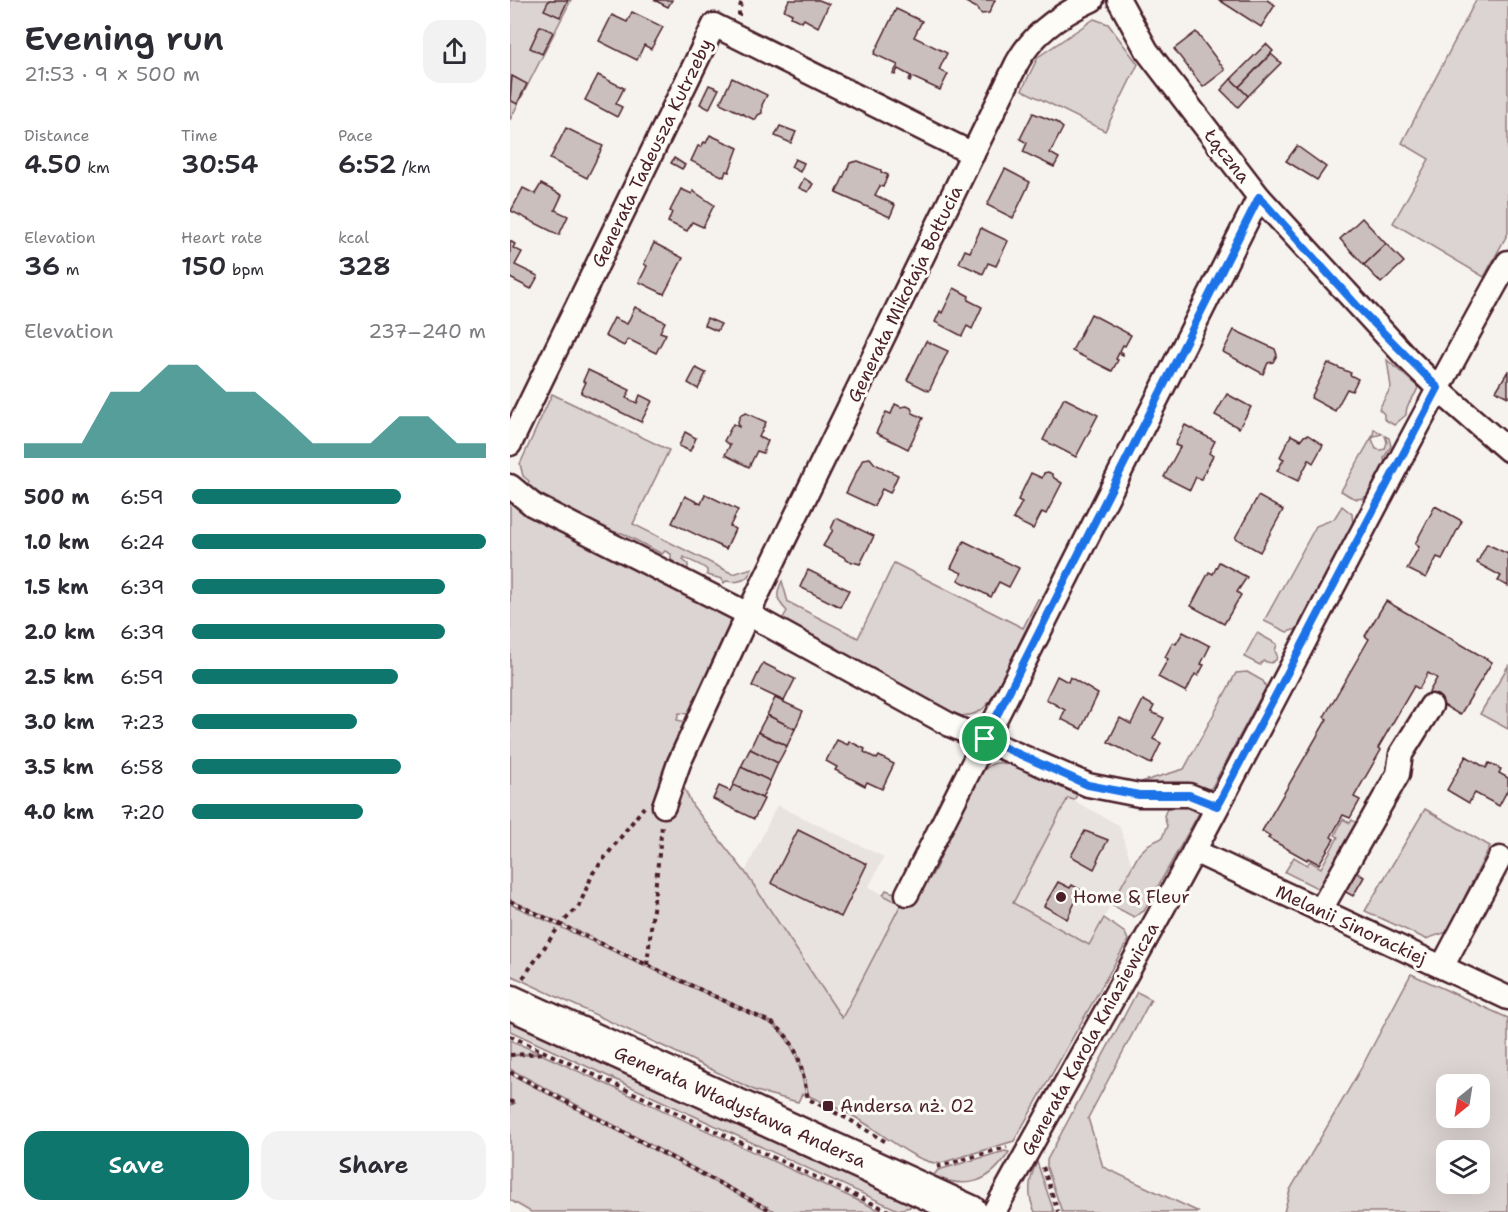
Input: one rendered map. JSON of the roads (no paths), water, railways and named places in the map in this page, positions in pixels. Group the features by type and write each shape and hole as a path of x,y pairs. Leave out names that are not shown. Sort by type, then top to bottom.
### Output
{"main road":[{"name":"Generała Władysława Andersa","path":"516,990 970,1212"}],"street":[{"name":"Generała Mikołaja Bołtucia","path":"657,803 679,763 748,614 1024,51 1040,32 1092,0"},
{"name":"Łączna","path":"1119,0 1147,51 1259,197 1358,307 1438,388 1508,450"},
{"name":"Generała Tadeusza Kutrzeby","path":"510,444 714,25 974,154"},
{"path":"907,894 1259,197"},
{"name":"Generała Karola Kniaziewicza","path":"994,1212 1081,1059 1194,851 1438,388 1508,262"},
{"path":"510,486 533,505 748,614 950,725 1088,785 1139,795 1189,795 1217,806"},
{"path":"1320,911 1398,774 1401,754 1431,706"},
{"name":"Melanii Sinorackiej","path":"1194,851 1508,998"},
{"path":"1442,967 1500,858"}],"place":[{"name":"Home & Fleur","path":"1061,897"},
{"name":"Andersa nż. 02","path":"828,1106"}]}
